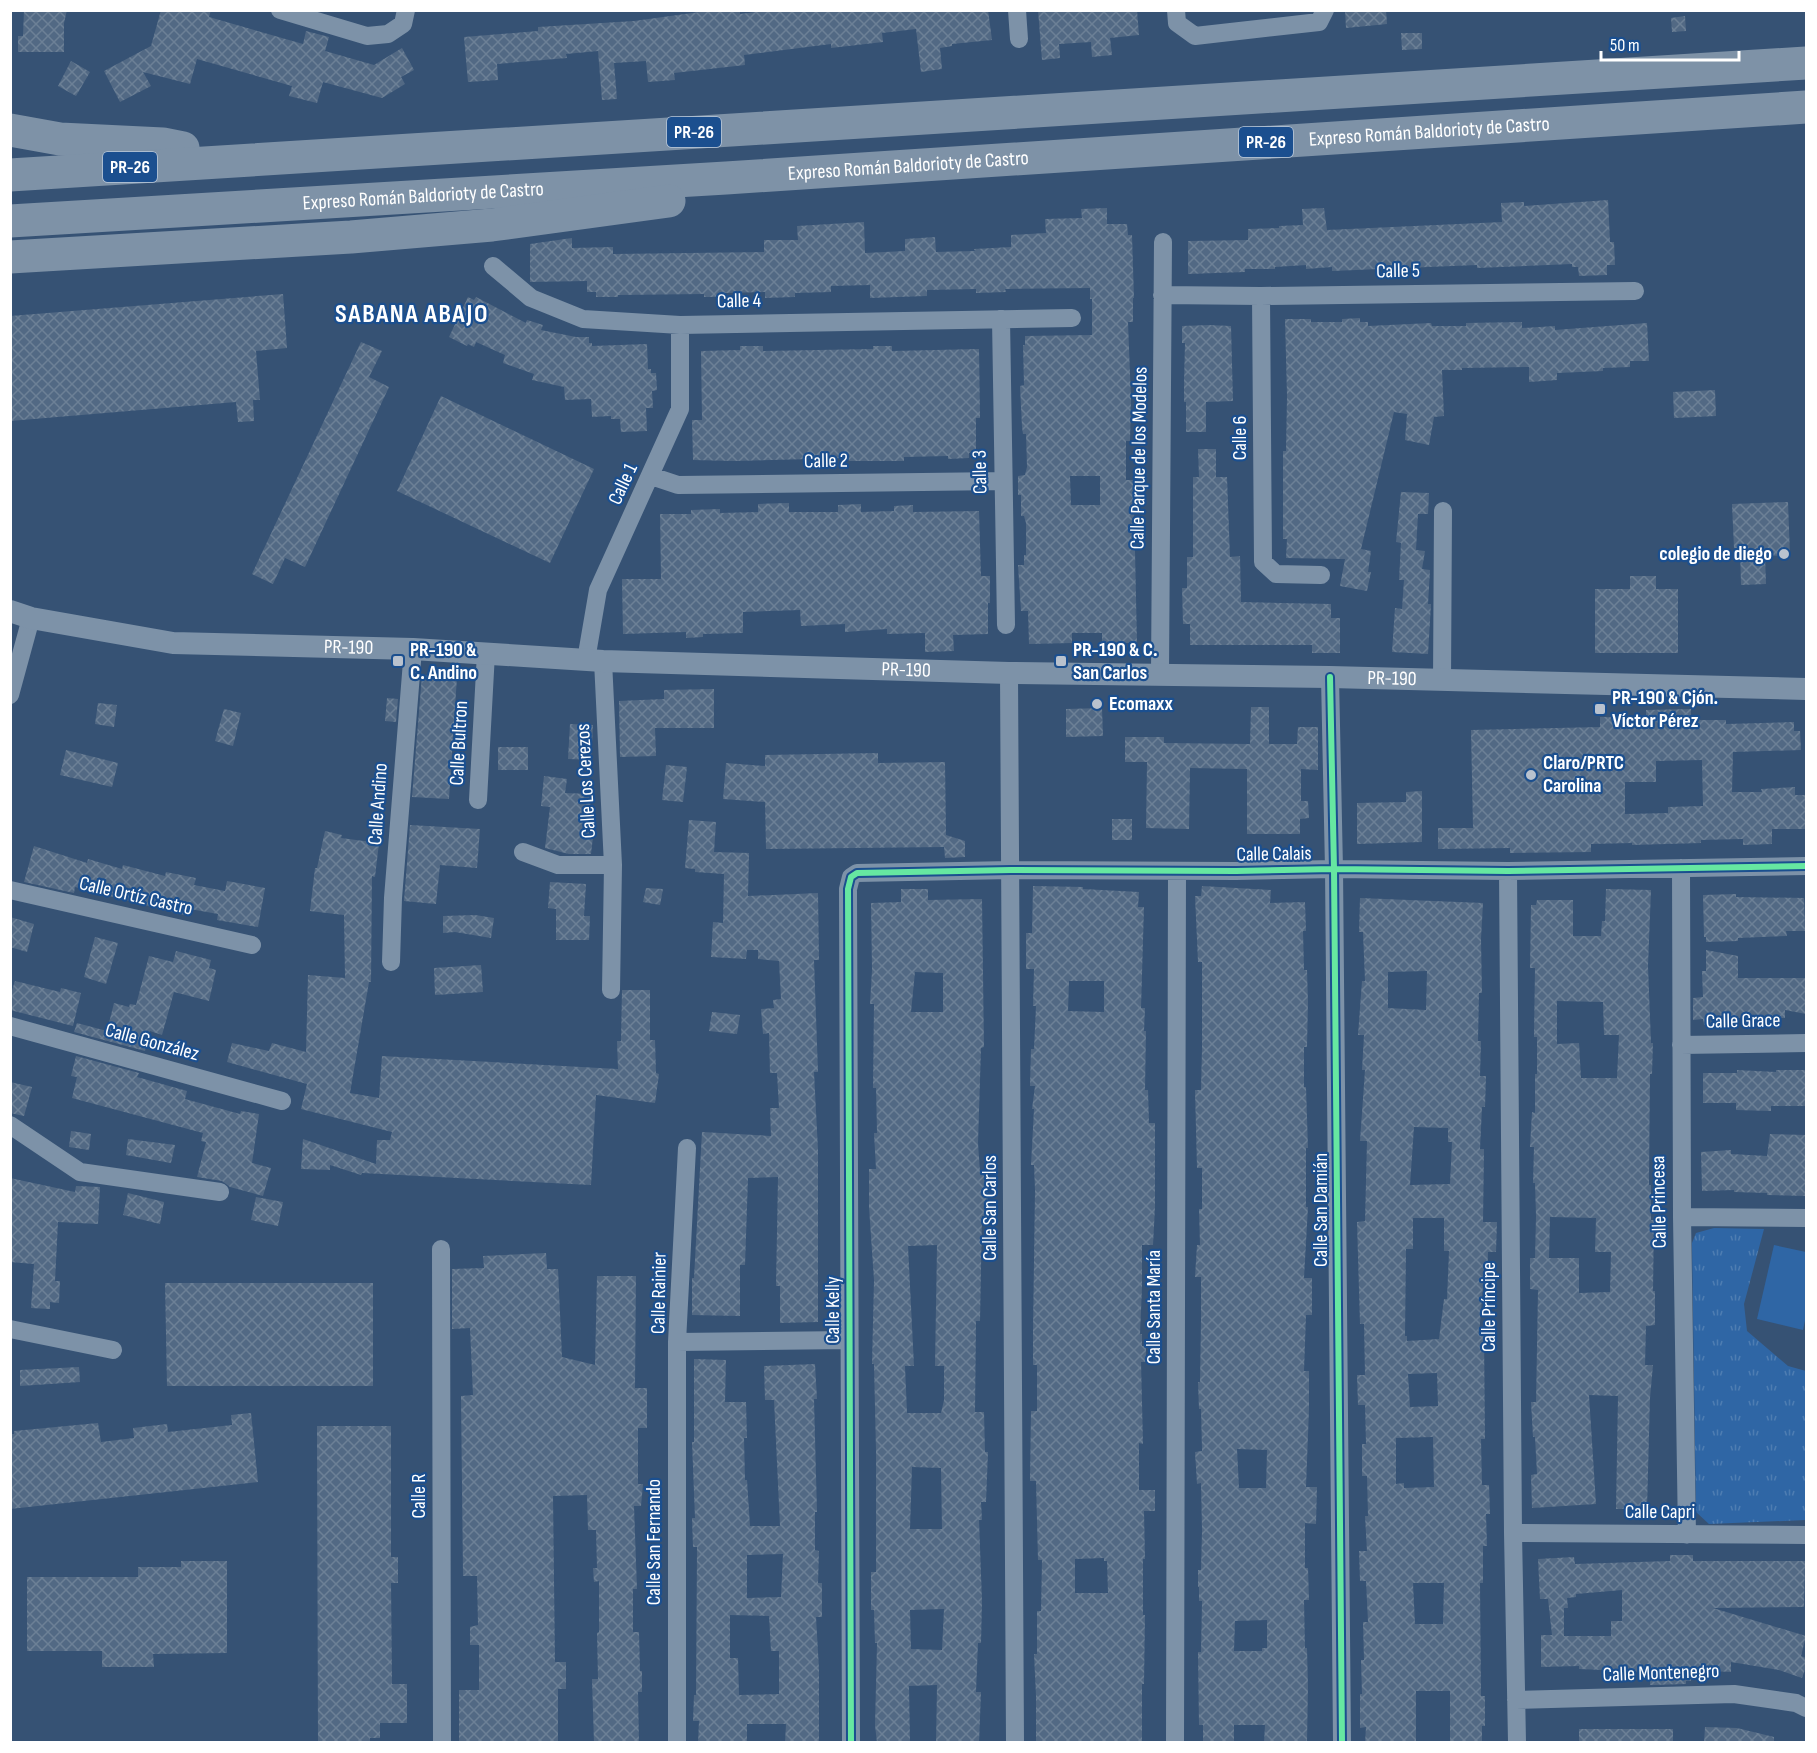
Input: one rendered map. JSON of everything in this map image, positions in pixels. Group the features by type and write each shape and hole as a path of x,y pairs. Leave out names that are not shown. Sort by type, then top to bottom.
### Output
{"highway":[{"name":"PR-26","path":"10,174 1806,63"},
{"name":"Expreso Román Baldorioty de Castro","path":"10,221 726,178 1806,107"},
{"path":"10,129 69,140 163,144 250,160"},
{"path":"10,257 351,237 492,225 699,195 726,178"},
{"path":"10,264 54,254"}],"street":[{"path":"279,10 368,36 388,34 396,29 403,24 406,10"},
{"path":"1017,10 1019,39"},
{"path":"1176,10 1177,23 1195,36 1319,22 1325,10"},
{"name":"Calle Parque de los Modelos","path":"1160,674 1163,242"},
{"name":"Calle 4","path":"493,266 531,298 583,319 680,325 1072,318"},
{"name":"Calle 5","path":"1162,295 1261,296 1635,291"},
{"name":"Calle 6","path":"1261,296 1263,562 1276,574 1321,575"},
{"name":"Calle 3","path":"1001,319 1006,625"},
{"name":"Calle 1","path":"595,660 598,590 681,409 680,325"},
{"name":"Calle 2","path":"651,476 678,485 1002,481"},
{"path":"1442,681 1443,511"},
{"path":"10,695 21,615"},
{"name":"PR-190","path":"21,615 173,643 413,649 595,660 1009,673 1330,677 1806,689"},
{"name":"Calle Andino","path":"391,962 393,898 413,649"},
{"name":"Calle Bultron","path":"478,800 486,653"},
{"name":"Calle Los Cerezos","path":"523,852 558,865 613,865 595,660"},
{"name":"Calle San Carlos","path":"1009,673 1015,1743"},
{"name":"Calle San Damián","path":"1330,677 1334,869 1342,1743"},
{"path":"611,990 613,865"},
{"name":"Calle Calais","path":"852,877 857,873 1011,870 1508,871 1806,866"},
{"name":"Calle Princesa","path":"1681,868 1682,1217 1687,1535"},
{"name":"Calle Príncipe","path":"1508,871 1513,1533 1517,1743"},
{"name":"Calle Santa María","path":"1175,1743 1177,872"},
{"name":"Calle Kelly","path":"851,1743 848,889 852,877"},
{"name":"Calle Ortíz Castro","path":"10,890 252,945"},
{"name":"Calle González","path":"10,1026 282,1101"},
{"name":"Calle Grace","path":"1681,1045 1806,1043"},
{"path":"10,1125 80,1172 220,1192"},
{"name":"Calle Rainier","path":"687,1148 677,1342 849,1340"},
{"path":"1682,1217 1806,1218"},
{"name":"Calle R","path":"441,1249 442,1743"},
{"path":"10,1329 113,1350"},
{"name":"Calle San Fernando","path":"677,1342 677,1743"},
{"name":"Calle Capri","path":"1513,1533 1806,1535"},
{"name":"Calle Montenegro","path":"1516,1700 1734,1694 1796,1703 1806,1708"}],"green space":[{"path":"1714,1228 1764,1229 1744,1304 1747,1331 1788,1366 1806,1371 1806,1520 1709,1524 1696,1512 1692,1243 1696,1233"},
{"path":"1774,1245 1806,1252 1806,1316 1803,1330 1757,1319"}],"building":[{"path":"24,10 67,10 64,23 64,52 18,52 18,36 23,36"},
{"path":"161,10 211,10 209,17 303,44 306,31 329,37 325,51 374,65 402,48 414,70 401,77 405,84 382,98 323,82 317,103 289,96 292,86 197,59 190,84 143,72 151,86 120,102 104,71 151,46"},
{"path":"714,10 740,10 740,14 771,10 853,10 853,12 988,10 992,40 952,44 952,46 940,48 942,69 921,72 916,29 882,33 883,42 831,48 831,44 744,55 745,65 674,73 675,80 648,82 646,61 614,63 617,99 602,100 598,51 566,54 567,58 497,64 498,80 468,82 464,37 538,31 538,27 634,21"},
{"path":"1038,10 1137,10 1139,35 1110,38 1112,55 1092,57 1091,42 1059,44 1060,58 1042,60"},
{"path":"1345,10 1386,10 1387,24 1346,28"},
{"path":"1685,16 1686,31 1672,32 1671,18"},
{"path":"1401,33 1422,33 1422,49 1402,50"},
{"path":"71,61 90,72 76,96 58,86"},
{"path":"1608,200 1610,242 1614,242 1615,265 1607,265 1607,275 1579,276 1578,267 1572,267 1572,264 1332,271 1332,267 1306,269 1306,265 1275,267 1275,269 1245,269 1245,272 1188,274 1188,241 1248,240 1248,229 1303,225 1302,209 1324,208 1327,230 1502,222 1501,203 1524,202 1524,206"},
{"path":"1107,208 1107,224 1127,224 1128,235 1132,235 1134,298 1133,322 1128,322 1131,401 1130,441 1126,441 1126,480 1138,480 1138,506 1134,506 1137,643 1102,643 1102,633 1072,633 1072,643 1029,644 1028,611 1021,611 1018,565 1024,565 1024,555 1026,555 1026,523 1024,516 1021,516 1018,476 1025,475 1027,467 1026,434 1023,434 1022,427 1020,386 1024,385 1023,345 1025,345 1025,336 1092,335 1090,288 1005,289 1006,292 976,293 976,289 927,290 927,296 870,298 870,285 831,286 831,292 795,293 795,297 765,298 765,292 725,293 725,297 704,297 704,294 596,297 596,292 587,292 587,281 530,282 530,244 572,238 572,248 613,247 613,254 764,252 764,240 798,240 797,226 864,222 865,253 905,251 905,239 935,237 936,252 975,251 974,249 1011,247 1011,235 1046,233 1045,219 1082,218 1081,209","holes":["1070,476 1100,476 1100,505 1071,505"]},
{"path":"283,294 287,348 256,351 260,400 253,400 254,421 238,422 236,402 10,421 10,316"},
{"path":"468,297 474,300 476,297 526,323 527,320 543,325 541,330 576,337 589,337 589,343 592,343 592,346 647,344 648,369 651,369 651,373 656,373 657,390 652,391 653,408 646,408 647,431 621,432 620,419 611,419 611,416 592,417 591,399 565,400 564,387 532,380 534,374 503,363 505,355 476,342 474,347 468,344 467,346 449,337"},
{"path":"1360,318 1360,322 1368,322 1368,326 1431,323 1432,326 1466,326 1466,323 1522,322 1522,328 1555,326 1555,330 1647,323 1649,361 1630,361 1630,367 1603,368 1603,371 1557,373 1557,380 1529,382 1529,367 1442,370 1444,416 1434,417 1429,445 1405,440 1407,414 1394,412 1361,549 1371,551 1368,572 1371,572 1367,591 1340,586 1345,559 1286,558 1287,539 1283,539 1283,451 1286,451 1287,396 1285,319 1342,322 1342,319"},
{"path":"1182,326 1231,326 1233,401 1206,402 1206,432 1186,432 1185,343 1182,343"},
{"path":"361,342 382,351 369,377 389,387 305,567 285,558 273,584 252,574"},
{"path":"740,346 763,346 763,351 873,349 873,346 892,346 892,351 979,349 980,418 976,418 976,452 969,453 969,458 904,457 904,461 849,461 848,458 693,460 692,420 702,420 701,351 740,350"},
{"path":"1715,390 1716,416 1674,418 1673,392"},
{"path":"441,396 594,469 550,563 397,491"},
{"path":"1198,449 1216,449 1216,477 1227,477 1230,557 1240,556 1241,602 1331,604 1331,618 1340,618 1340,653 1312,653 1312,645 1190,645 1190,624 1183,624 1182,588 1187,588 1187,557 1193,557 1193,477 1199,477"},
{"path":"1401,492 1429,493 1428,514 1418,514 1416,550 1425,551 1422,569 1430,570 1428,604 1431,604 1428,654 1392,652 1395,608 1402,609 1404,580 1399,580 1401,543 1396,542"},
{"path":"1788,502 1790,555 1765,556 1766,584 1741,585 1740,548 1734,548 1732,504"},
{"path":"789,503 789,512 838,512 838,505 861,504 861,512 894,511 894,506 913,505 913,512 979,511 981,576 990,576 988,634 953,635 954,651 925,652 925,633 887,634 887,629 845,632 845,624 801,626 800,610 743,612 743,633 703,634 703,637 686,638 686,632 623,634 622,579 661,579 660,514 691,514 691,510 720,509 720,513 758,512 758,504"},
{"path":"1630,576 1656,576 1656,589 1678,589 1678,653 1595,653 1595,589 1630,589"},
{"path":"422,675 457,677 449,799 412,797"},
{"path":"714,689 714,728 655,728 656,756 620,757 619,701 664,699 664,690"},
{"path":"387,698 398,699 396,722 385,721"},
{"path":"98,703 117,705 114,727 95,724"},
{"path":"1251,707 1269,707 1269,744 1297,744 1298,727 1318,727 1318,770 1301,769 1301,801 1308,801 1309,818 1300,819 1300,834 1247,834 1247,769 1190,768 1189,829 1146,828 1147,762 1125,762 1125,737 1164,737 1164,743 1250,744"},
{"path":"1102,708 1103,736 1066,737 1066,709"},
{"path":"224,709 241,713 233,746 215,741"},
{"path":"1691,709 1691,718 1726,720 1726,724 1794,722 1794,731 1800,731 1801,750 1733,752 1732,792 1762,792 1761,789 1795,787 1795,795 1806,795 1806,829 1772,829 1772,844 1743,845 1743,839 1701,840 1701,843 1591,844 1591,852 1510,853 1510,848 1438,849 1438,828 1473,828 1471,730 1600,727 1600,717 1617,717 1617,720 1646,719 1646,710","holes":["1702,760 1703,806 1668,807 1668,813 1625,814 1625,782 1656,782 1656,761"]},
{"path":"570,724 593,725 591,760 568,759"},
{"path":"498,747 528,747 528,770 498,770"},
{"path":"66,750 118,763 112,787 60,775"},
{"path":"878,753 878,763 945,762 946,835 965,841 965,857 945,858 944,847 766,849 765,802 723,799 726,763 765,766 765,755"},
{"path":"666,765 687,767 683,802 662,800"},
{"path":"544,776 567,779 565,793 591,794 589,837 593,837 591,854 569,854 545,848 550,807 541,806"},
{"path":"1422,791 1422,842 1357,844 1357,803 1406,802 1406,792"},
{"path":"1112,819 1132,819 1132,840 1112,840"},
{"path":"689,820 716,822 714,852 749,853 748,896 818,893 819,960 814,960 818,1072 814,1072 818,1150 818,1322 780,1323 780,1286 776,1286 778,1177 748,1178 745,1265 740,1265 740,1316 692,1315 692,1278 694,1278 702,1132 771,1136 770,1108 779,1108 777,1073 770,1073 769,1033 763,1034 761,1009 774,1008 773,1000 781,999 779,961 758,959 758,950 747,950 746,959 711,957 713,922 723,923 724,874 695,872 695,869 685,868"},
{"path":"410,825 480,829 477,868 440,865 436,904 404,901"},
{"path":"325,831 342,835 341,838 379,843 375,877 372,876 371,982 369,982 350,1093 379,1098 382,1056 618,1069 617,1041 621,1041 622,990 650,990 650,1040 655,1040 656,1073 659,1074 655,1103 596,1095 591,1185 362,1173 361,1175 330,1165 330,1170 301,1169 303,1139 376,1164 377,1140 390,1140 392,1132 301,1109 307,1084 227,1062 232,1043 269,1051 272,1043 306,1052 308,975 345,978 344,915 310,911 315,868 317,868"},
{"path":"34,846 87,863 88,859 122,869 123,865 165,876 166,872 196,878 194,885 225,891 227,881 265,888 258,927 217,920 218,914 190,909 188,915 179,914 75,887 74,893 24,882"},
{"path":"550,882 586,884 584,916 590,916 589,940 556,940 556,909 548,908"},
{"path":"1033,886 1083,887 1083,889 1139,892 1138,907 1144,907 1141,1008 1145,1008 1145,1090 1148,1090 1149,1123 1155,1123 1155,1207 1153,1245 1142,1245 1140,1334 1142,1334 1142,1346 1146,1346 1146,1362 1141,1362 1143,1444 1139,1443 1139,1490 1155,1490 1155,1511 1144,1511 1143,1615 1145,1615 1142,1743 1036,1743 1034,1654 1037,1654 1037,1611 1041,1611 1042,1560 1038,1560 1036,1481 1030,1481 1031,1411 1037,1411 1037,1365 1033,1365 1035,1190 1034,1165 1031,1165 1034,1109 1032,1109 1035,1086 1030,1086 1036,1006 1033,1006 1034,969 1026,969 1026,933 1032,933","holes":["1069,981 1104,981 1104,1012 1068,1011","1104,1558 1104,1561 1107,1561 1108,1593 1075,1593 1075,1559"]},
{"path":"1202,886 1271,890 1270,903 1305,902 1304,970 1307,970 1308,1002 1307,1047 1304,1047 1304,1087 1306,1087 1308,1148 1306,1148 1306,1207 1308,1207 1304,1278 1312,1278 1312,1315 1306,1315 1304,1371 1309,1371 1306,1487 1317,1487 1316,1524 1305,1523 1305,1568 1308,1568 1309,1600 1304,1600 1308,1687 1307,1743 1264,1743 1265,1725 1234,1725 1234,1743 1203,1743 1203,1725 1199,1725 1198,1652 1201,1652 1202,1601 1199,1601 1198,1570 1201,1570 1202,1531 1201,1483 1197,1484 1195,1452 1202,1451 1198,1382 1200,1382 1201,1277 1195,1277 1197,1245 1200,1245 1199,1209 1202,1209 1202,1168 1197,1168 1195,1090 1201,1090 1202,962 1198,962 1195,896 1201,896","holes":["1237,1449 1267,1450 1266,1488 1239,1488","1267,1620 1267,1648 1262,1648 1262,1651 1234,1651 1235,1621"]},
{"path":"646,888 663,889 660,905 643,902"},
{"path":"901,889 928,889 928,900 982,899 984,1047 981,1048 978,1143 980,1172 988,1172 988,1216 982,1216 980,1321 976,1321 975,1412 984,1412 985,1452 988,1452 986,1502 981,1502 982,1520 979,1520 982,1601 976,1692 981,1692 979,1743 936,1743 937,1685 909,1686 910,1743 877,1743 875,1725 877,1643 875,1643 874,1610 871,1610 871,1572 876,1572 876,1451 874,1364 872,1364 874,1280 869,1169 876,1169 874,1133 877,1133 876,1088 873,1088 874,1004 870,1004 871,903 901,902","holes":["915,972 943,973 943,1012 911,1012","937,1245 935,1366 944,1366 944,1400 941,1413 907,1413 905,1366 914,1366 908,1246","912,1467 941,1468 942,1529 910,1529","944,1609 942,1650 911,1649 910,1610"]},
{"path":"1606,889 1651,890 1648,966 1651,1043 1653,1043 1652,1074 1650,1074 1649,1185 1651,1185 1651,1220 1654,1220 1655,1325 1646,1326 1645,1365 1653,1365 1647,1509 1616,1509 1618,1396 1589,1395 1596,1504 1532,1508 1531,1475 1537,1474 1531,1402 1536,1402 1538,1290 1530,1289 1530,1258 1535,1258 1536,1216 1535,1183 1533,1183 1534,1147 1530,1147 1532,1112 1535,1113 1535,1074 1537,1074 1537,1037 1534,1037 1535,968 1530,968 1531,905 1536,905 1537,900 1573,900 1573,936 1601,936 1602,921 1605,921","holes":["1557,1001 1603,1002 1604,1035 1619,1035 1617,1078 1581,1078 1579,1043 1557,1044","1550,1217 1596,1218 1595,1252 1611,1252 1610,1292 1579,1293 1579,1258 1549,1258"]},
{"path":"1736,894 1736,897 1804,898 1805,931 1786,931 1787,936 1706,942 1703,895"},
{"path":"1360,898 1483,903 1482,993 1479,993 1478,1041 1481,1041 1480,1076 1486,1076 1480,1149 1484,1149 1483,1222 1497,1222 1496,1252 1488,1252 1487,1287 1483,1286 1479,1335 1484,1335 1485,1439 1481,1439 1482,1485 1489,1485 1490,1514 1486,1514 1487,1546 1483,1546 1483,1583 1480,1583 1481,1696 1485,1696 1485,1726 1482,1726 1482,1743 1450,1743 1450,1691 1416,1691 1416,1743 1365,1743 1366,1727 1360,1728 1361,1660 1364,1660 1363,1622 1368,1622 1366,1581 1360,1581 1359,1551 1367,1551 1365,1516 1368,1516 1367,1476 1362,1476 1362,1444 1366,1444 1365,1405 1358,1405 1357,1375 1365,1375 1364,1324 1360,1324 1357,1222 1365,1221 1367,1141 1360,1141 1365,1070 1362,1070 1364,1035 1358,1035 1362,981 1365,981 1363,932 1359,932","holes":["1427,971 1426,1010 1388,1008 1388,972","1414,1127 1448,1128 1448,1142 1452,1142 1450,1184 1410,1185","1413,1218 1444,1218 1444,1251 1449,1251 1447,1299 1444,1299 1439,1339 1407,1341 1407,1336 1405,1336 1406,1249 1413,1249","1437,1373 1438,1406 1410,1407 1408,1374","1433,1437 1434,1487 1404,1488 1404,1483 1396,1484 1396,1438","1413,1583 1444,1583 1443,1624 1415,1624"]},
{"path":"475,915 494,918 491,938 455,932 443,933 443,916"},
{"path":"10,917 34,924 27,952 10,947"},
{"path":"95,937 118,943 106,984 84,977"},
{"path":"1706,950 1738,956 1738,978 1806,978 1806,1014 1785,1010 1785,1018 1736,1018 1736,1024 1704,1025 1703,1019 1693,1020 1693,998 1703,997 1702,971 1706,971"},
{"path":"176,951 211,960 209,968 216,970 209,1001 174,992 162,1035 150,1031 145,1051 74,1032 77,1023 107,1031 114,1003 129,1007 130,1004 136,1005 149,956 173,962"},
{"path":"481,965 483,992 435,995 434,968"},
{"path":"15,981 60,992 61,988 81,993 73,1026 10,1010 10,996"},
{"path":"712,1012 740,1015 737,1034 709,1031"},
{"path":"76,1056 139,1073 137,1077 187,1091 185,1099 240,1114 241,1111 259,1114 252,1163 271,1168 263,1196 230,1187 222,1181 197,1177 206,1142 201,1141 203,1133 72,1098 77,1077 71,1076"},
{"path":"1737,1070 1776,1072 1776,1070 1806,1070 1806,1106 1771,1106 1771,1111 1736,1110 1736,1103 1703,1103 1703,1073 1737,1073"},
{"path":"10,1082 32,1087 24,1116 10,1113"},
{"path":"71,1131 91,1134 89,1150 69,1147"},
{"path":"1770,1134 1806,1135 1806,1196 1767,1195 1767,1193 1734,1192 1734,1190 1702,1191 1701,1152 1731,1150 1731,1154 1767,1156"},
{"path":"128,1139 175,1145 171,1163 126,1155"},
{"path":"10,1178 75,1192 76,1186 100,1187 98,1224 58,1222 55,1281 60,1281 59,1303 50,1302 50,1309 31,1308 34,1264 10,1262"},
{"path":"128,1193 164,1202 160,1224 123,1215"},
{"path":"256,1197 283,1202 278,1226 251,1220"},
{"path":"546,1253 547,1269 558,1269 562,1357 595,1365 597,1276 636,1276 635,1388 647,1388 647,1428 638,1428 638,1484 643,1484 641,1506 634,1506 637,1589 633,1589 633,1632 639,1632 640,1671 642,1671 642,1692 638,1692 639,1743 594,1743 592,1679 598,1679 599,1581 594,1582 593,1568 597,1568 596,1530 588,1530 587,1495 553,1496 555,1662 566,1662 566,1689 558,1689 558,1743 459,1743 459,1690 479,1690 479,1645 470,1645 470,1627 478,1625 477,1576 463,1576 461,1396 473,1395 470,1328 452,1329 452,1269 484,1268 483,1256"},
{"path":"165,1283 373,1283 373,1386 167,1386"},
{"path":"694,1359 726,1360 725,1402 746,1402 745,1480 747,1480 750,1526 780,1526 774,1400 765,1400 764,1366 815,1364 817,1512 815,1512 815,1550 819,1551 818,1583 822,1583 822,1617 816,1617 819,1743 785,1743 786,1724 747,1724 747,1742 698,1743 699,1721 693,1721 694,1695 696,1695 697,1547 693,1547 692,1518 695,1518 692,1442 694,1442","holes":["783,1554 781,1597 747,1598 747,1555","730,1615 769,1616 771,1651 779,1651 779,1694 739,1695 738,1658 730,1658"]},
{"path":"79,1367 80,1382 20,1386 20,1370"},
{"path":"251,1413 258,1482 10,1509 10,1434 14,1434 14,1431 98,1423 101,1442 134,1438 133,1428 167,1424 168,1432 232,1425 231,1415"},
{"path":"317,1426 391,1426 391,1557 398,1557 398,1583 391,1583 392,1684 407,1684 407,1723 380,1723 380,1738 370,1738 370,1743 318,1743"},
{"path":"1670,1555 1693,1555 1693,1561 1805,1561 1804,1607 1713,1608 1806,1636 1801,1656 1806,1658 1802,1678 1779,1670 1731,1662 1731,1672 1691,1670 1691,1681 1686,1681 1686,1684 1650,1685 1650,1672 1579,1669 1579,1666 1541,1667 1541,1635 1552,1635 1548,1599 1540,1599 1538,1559 1574,1557 1575,1564 1670,1561","holes":["1622,1590 1622,1621 1611,1621 1611,1636 1564,1636 1564,1608 1568,1608 1567,1598 1576,1597 1576,1594"]},
{"path":"181,1561 227,1561 227,1653 153,1654 154,1667 102,1667 102,1651 27,1651 27,1577 138,1577 138,1567 181,1567"},
{"path":"1705,1727 1737,1728 1774,1737 1774,1743 1704,1743"},
{"path":"1579,1729 1673,1729 1673,1743 1579,1743"}],"cycle path":[{"path":"1330,677 1334,869 1342,1742"},
{"path":"851,1742 848,889 851,877 857,873 1011,870 1508,871 1806,866"}],"place":[{"name":"colegio de diego","path":"1784,554"},
{"name":"PR-190 & C. Andino","path":"398,661"},
{"name":"PR-190 & C. San Carlos","path":"1061,661"},
{"name":"Ecomaxx","path":"1097,704"},
{"name":"PR-190 & Cjón. Víctor Pérez","path":"1600,709"},
{"name":"Claro/PRTC Carolina","path":"1531,775"}],"district":[{"name":"SABANA ABAJO","path":"412,314"}]}
